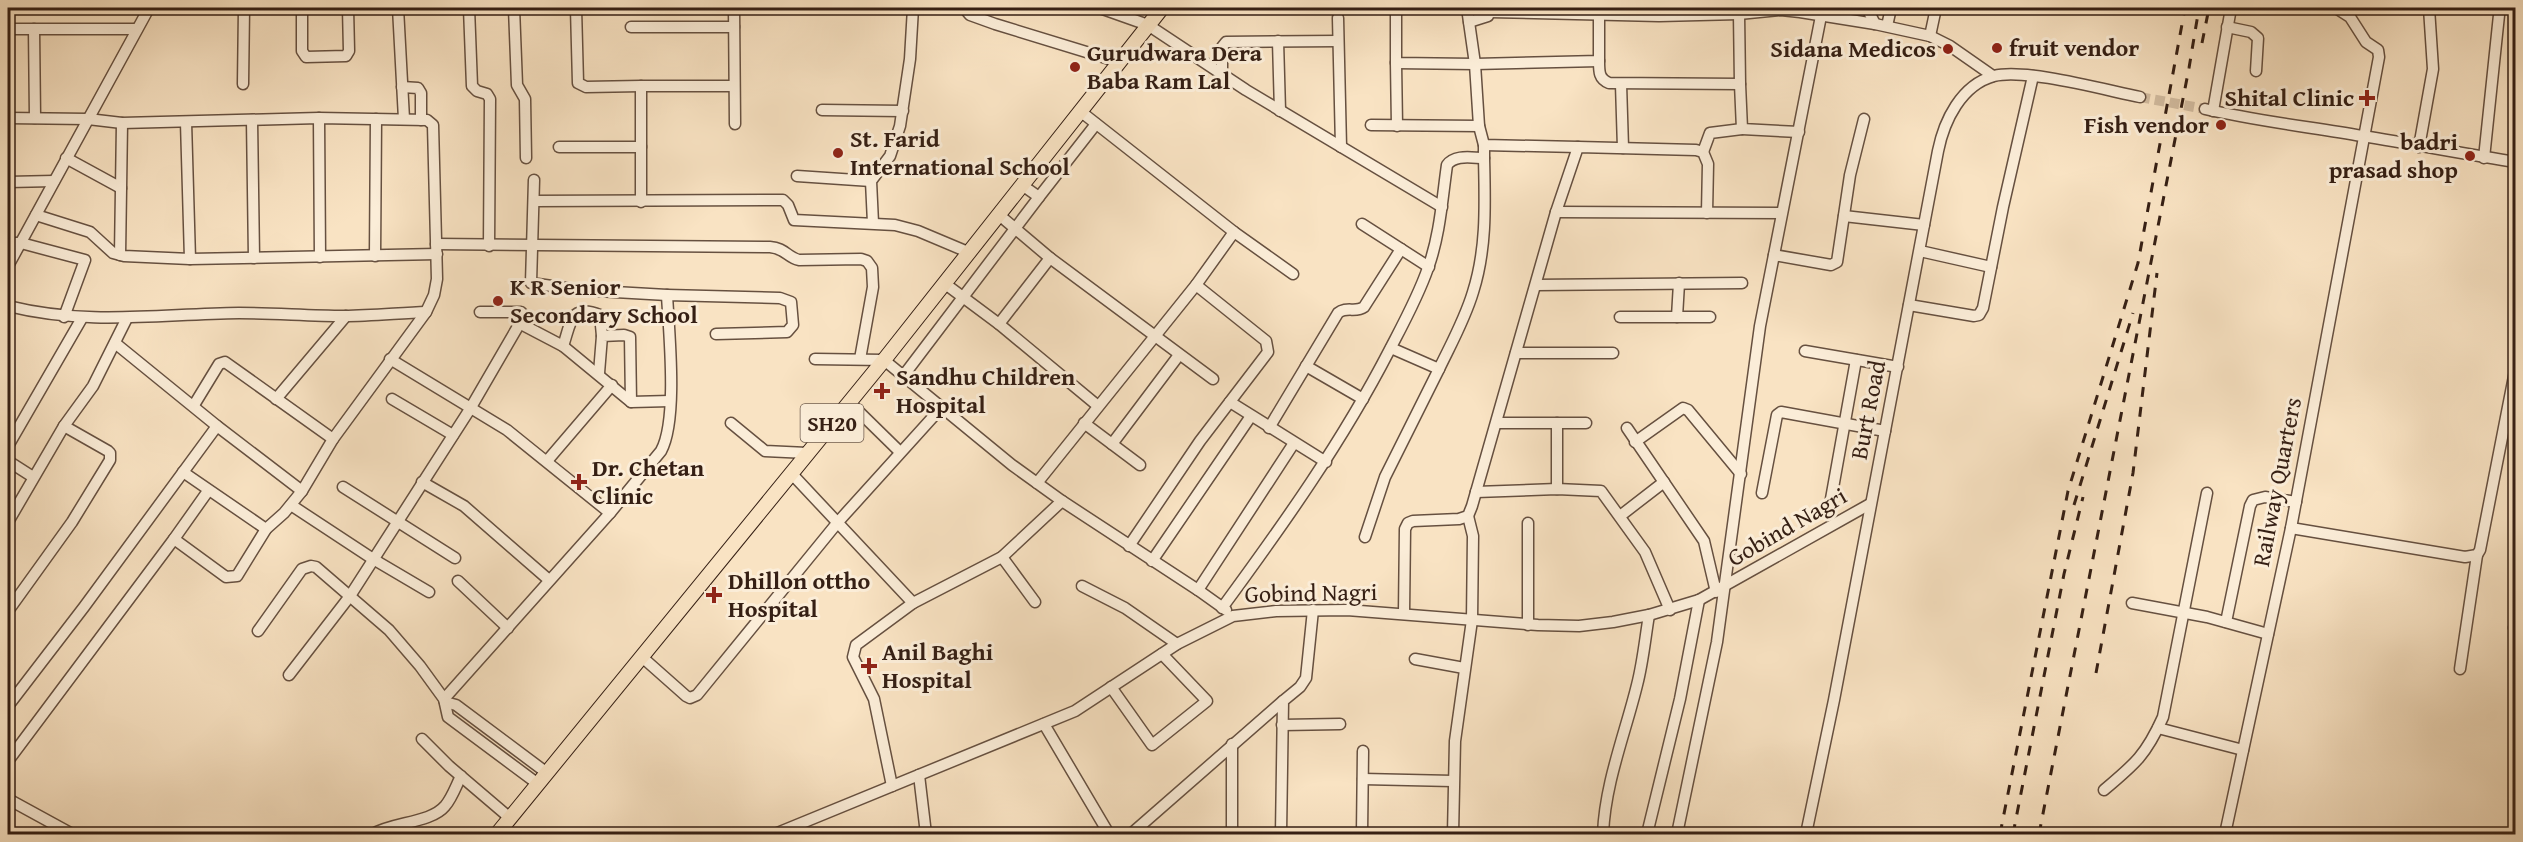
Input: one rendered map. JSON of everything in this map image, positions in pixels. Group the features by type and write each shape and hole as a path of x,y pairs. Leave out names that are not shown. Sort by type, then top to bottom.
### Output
{"main road":[{"name":"SH20","path":"497,834 884,360 1162,8"}],"street":[{"path":"8,266 149,8"},
{"path":"243,84 244,8"},
{"path":"302,8 302,51 306,57 346,56 349,51 348,8"},
{"path":"398,8 404,119"},
{"path":"469,8 472,86 477,91 488,94 490,99 489,246"},
{"path":"514,8 517,85 525,99 526,158"},
{"path":"576,8 578,83 586,87 735,86"},
{"path":"734,8 735,123"},
{"path":"873,223 871,181 894,146 903,111 910,59 913,8"},
{"path":"964,8 970,15 995,24 1119,62"},
{"path":"1100,8 1148,25 1280,111 1442,207"},
{"path":"1396,8 1397,126"},
{"path":"1365,537 1385,477 1473,292 1481,258 1486,223 1485,158 1479,126 1475,64 1467,8"},
{"path":"1867,8 1881,25"},
{"path":"1881,25 1891,8"},
{"path":"1930,36 1936,8"},
{"path":"2231,8 2209,110 2265,122 2516,162"},
{"name":"Railway Quarters","path":"2225,834 2291,528 2379,53 2366,42 2350,17 2336,8"},
{"path":"2419,147 2433,69 2429,8"},
{"path":"2484,158 2499,15 2498,10 2491,8"},
{"path":"1469,22 1485,19 1490,10 1599,13 1614,11 1659,16 1739,14 1781,9 1881,25 1930,36 1950,46 1993,76 2033,76 2140,97"},
{"path":"1599,13 1599,74 1603,81 1621,84 1740,84"},
{"path":"1739,14 1742,129"},
{"path":"1677,834 1708,688 1721,590 1741,474 1760,326 1821,16"},
{"path":"1338,18 1341,147"},
{"path":"632,27 734,27"},
{"path":"2227,27 2251,32 2258,38 2256,71"},
{"path":"8,29 137,29"},
{"path":"34,29 34,118"},
{"path":"1278,41 1280,111"},
{"path":"1222,74 1222,47 1226,42 1338,41"},
{"path":"1396,63 1599,61"},
{"name":"Burt Road","path":"1806,834 1834,700 1943,129 1958,102 1978,84 1993,76"},
{"path":"1910,305 1979,315 2033,76"},
{"path":"1621,84 1623,148"},
{"path":"402,87 418,88 421,93 421,120"},
{"path":"641,87 641,202"},
{"path":"822,110 903,111"},
{"path":"1080,111 1234,232 1293,274"},
{"path":"8,118 88,119 122,123 319,118 376,118 432,122 437,287 426,312 333,439 302,491 266,529 237,576 232,578 223,574 174,539"},
{"path":"319,118 320,257"},
{"path":"375,256 376,118"},
{"path":"1774,255 1835,265 1837,262 1850,174 1864,119"},
{"path":"252,120 254,258"},
{"path":"186,122 190,259"},
{"path":"120,255 122,123"},
{"path":"904,375 1096,124"},
{"path":"1371,125 1479,126"},
{"path":"1707,213 1708,164 1703,152 1710,133 1742,129 1799,132"},
{"path":"1484,145 1703,152"},
{"path":"559,147 641,147"},
{"path":"1453,834 1453,781 1464,668 1472,620 1473,536 1468,516 1498,423 1556,212 1578,147"},
{"path":"66,158 121,188"},
{"path":"1222,608 1326,462 1363,399 1415,301 1429,267 1448,165 1451,160 1485,158"},
{"path":"796,176 871,181"},
{"path":"534,180 534,246 531,281 533,284 580,290 667,295 780,298 791,302 793,325 787,332 716,334"},
{"path":"8,182 54,181"},
{"path":"1022,185 1039,197"},
{"path":"534,201 783,200 789,205 794,220 799,222 895,225 918,231 968,252"},
{"path":"1556,212 1781,213"},
{"path":"998,214 1050,258 1213,379"},
{"path":"36,215 90,232 113,253 190,259 375,256 489,246 770,247 784,250 799,260 861,259 867,261 872,268 873,287 860,358"},
{"path":"1844,216 1924,225"},
{"path":"1362,224 1429,267"},
{"path":"1038,483 1153,336 1196,285 1234,232"},
{"path":"8,243 21,243 85,260 64,317"},
{"path":"1269,428 1338,313 1342,310 1364,307 1401,249"},
{"path":"1920,251 1991,267"},
{"path":"999,324 1050,258"},
{"path":"944,283 999,324 1098,406"},
{"path":"1536,285 1742,283"},
{"path":"1677,317 1679,284"},
{"path":"1129,546 1200,441 1268,352 1269,347 1266,341 1196,285"},
{"path":"445,701 610,513 661,451 667,439 670,401 667,295"},
{"path":"8,306 64,317 82,318 239,313 346,316 426,312"},
{"path":"563,346 574,314 580,310 589,310 600,315 603,336 599,373"},
{"path":"289,675 350,596 470,409 524,316 521,312 480,312"},
{"path":"276,399 346,316"},
{"path":"1620,317 1710,317"},
{"path":"8,446 82,318"},
{"path":"8,522 64,426 93,386 127,318"},
{"path":"521,324 563,346 599,373 631,402 670,401"},
{"path":"603,336 630,337 631,402"},
{"path":"115,343 302,491"},
{"path":"1391,348 1438,369"},
{"path":"1805,351 1898,367"},
{"path":"1516,353 1613,353"},
{"path":"1112,444 1179,355"},
{"path":"390,359 507,430 610,513"},
{"path":"815,359 884,360 1062,501 1198,590 1233,616"},
{"path":"1831,500 1856,360"},
{"path":"194,405 222,362 229,363 333,439"},
{"path":"1306,366 1363,399"},
{"path":"2460,669 2477,555 2485,530 2513,393 2516,366"},
{"path":"547,461 612,385"},
{"path":"392,399 453,435"},
{"path":"849,402 900,452"},
{"path":"1230,402 1326,462"},
{"path":"642,657 686,696 694,697 838,522 942,406"},
{"path":"1635,442 1683,408 1688,410 1741,474"},
{"path":"1762,494 1777,415 1786,412 1885,432"},
{"path":"1152,561 1251,416"},
{"path":"731,423 765,451 807,453"},
{"path":"1084,423 1140,465"},
{"path":"1498,423 1586,423"},
{"path":"1557,423 1557,489"},
{"path":"8,611 72,522 110,460 108,451 64,426"},
{"path":"8,706 217,426"},
{"path":"1627,428 1704,541 1721,590"},
{"path":"1198,590 1294,443"},
{"path":"8,461 33,477"},
{"path":"183,472 207,491 266,529"},
{"path":"791,473 913,603"},
{"path":"422,482 464,506 549,580"},
{"path":"1620,516 1664,482"},
{"path":"343,487 455,558"},
{"path":"1476,492 1557,489 1601,491 1645,552 1670,610"},
{"path":"8,761 174,539 207,491"},
{"path":"2104,790 2135,763 2151,745 2158,728 2170,689 2207,493"},
{"path":"2226,622 2253,500 2265,497 2296,502"},
{"path":"892,786 874,699 853,657 856,645 913,603 1002,557 1062,501"},
{"name":"Gobind Nagri","path":"775,834 787,832 1075,711 1177,644 1233,616 1276,610 1313,610 1404,613 1472,620 1579,626 1649,615 1700,600 1721,590 1838,520 1870,504"},
{"path":"291,505 373,559 429,592"},
{"path":"1404,613 1405,529 1408,523 1459,519 1468,516"},
{"path":"1528,523 1528,624"},
{"path":"2291,528 2465,557 2477,555"},
{"path":"1002,557 1035,602"},
{"path":"258,631 306,567 316,567 389,630 420,666 445,701 456,705 542,779"},
{"path":"458,581 508,628"},
{"path":"1082,586 1125,608 1177,644"},
{"path":"1647,834 1684,679 1700,600"},
{"path":"2132,603 2184,612 2268,634"},
{"path":"1131,834 1300,687 1306,678 1313,610"},
{"path":"1603,834 1608,793 1637,685 1649,615"},
{"path":"1111,687 1152,745 1208,701 1162,654"},
{"path":"1415,659 1464,668"},
{"path":"1281,834 1282,701"},
{"path":"1044,724 1109,834"},
{"path":"1282,725 1340,724"},
{"path":"2158,728 2243,750"},
{"path":"422,739 510,818"},
{"path":"1232,744 1232,834"},
{"path":"1362,834 1363,751"},
{"path":"919,775 926,834"},
{"path":"373,834 437,813 448,803 461,776"},
{"path":"1363,779 1453,781"},
{"path":"8,799 72,834"}],"tunnel":[{"path":"2140,97 2205,109"}],"railway":[{"path":"2000,834 2068,491 2138,263 2185,8"},
{"path":"2039,834 2199,8"},
{"path":"2202,43 2209,8"},
{"path":"2096,673 2133,473 2157,273"},
{"path":"2074,505 2133,313"},
{"path":"2013,834 2064,574 2083,497"}],"place":[{"name":"fruit vendor","path":"1997,48"},
{"name":"Sidana Medicos","path":"1948,49"},
{"name":"Gurudwara Dera Baba Ram Lal","path":"1075,67"},
{"name":"Shital Clinic","path":"2367,98"},
{"name":"Fish vendor","path":"2221,125"},
{"name":"St. Farid International School","path":"838,153"},
{"name":"badri prasad shop","path":"2470,156"},
{"name":"K R Senior Secondary School","path":"498,301"},
{"name":"Sandhu Children Hospital","path":"882,391"},
{"name":"Dr. Chetan Clinic","path":"579,482"},
{"name":"Dhillon ottho Hospital","path":"714,595"},
{"name":"Anil Baghi Hospital","path":"869,666"}]}
